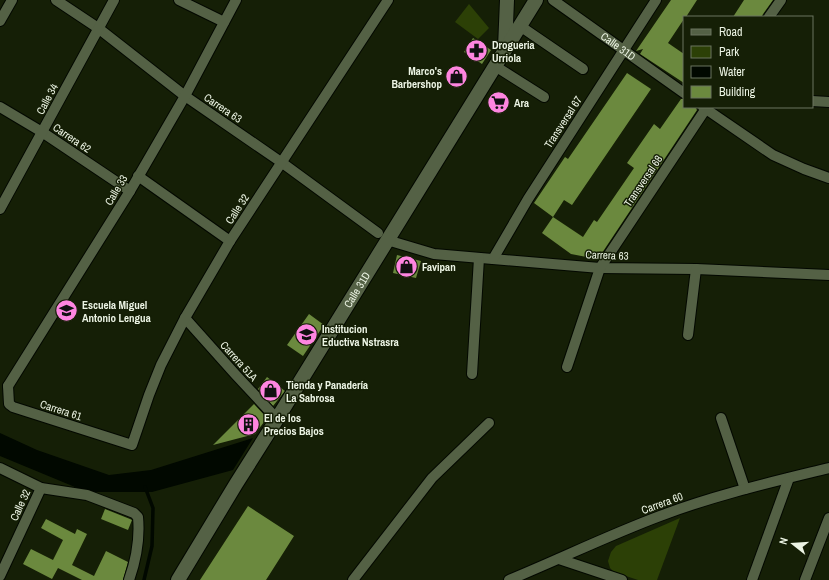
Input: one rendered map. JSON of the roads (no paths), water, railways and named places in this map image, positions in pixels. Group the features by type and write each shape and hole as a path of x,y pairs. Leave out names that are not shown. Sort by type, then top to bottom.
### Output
{"street":[{"path":"0,21 12,0"},
{"name":"Carrera 63","path":"56,0 98,28 185,96 281,162 382,237 434,254 479,258 600,268 696,269 829,274"},
{"name":"Calle 34","path":"0,209 114,0"},
{"path":"179,0 224,22"},
{"name":"Calle 33","path":"4,384 130,191 185,96 236,0"},
{"name":"Calle 32","path":"132,445 149,394 161,365 185,318 230,241 388,0"},
{"path":"505,50 508,0"},
{"name":"Calle 31D","path":"178,580 277,419 382,237 495,66 536,0"},
{"name":"Calle 31D","path":"553,0 683,92"},
{"name":"Transversal 67","path":"493,259 528,199 656,0"},
{"path":"770,16 781,0"},
{"path":"520,26 583,69"},
{"path":"495,66 544,97"},
{"path":"813,101 829,102"},
{"name":"Carrera 62","path":"0,107 42,132 130,191"},
{"path":"705,108 773,155 829,178"},
{"name":"Transversal 68","path":"567,367 600,268 705,108"},
{"path":"138,176 230,241"},
{"path":"472,374 479,258"},
{"path":"688,335 696,269"},
{"name":"Carrera 51A","path":"185,318 277,419"},
{"name":"Carrera 61","path":"4,384 9,404 13,407 132,445"},
{"path":"720,418 745,489"},
{"path":"353,580 432,478 489,423"},
{"path":"0,468 41,488 87,495 134,513 138,517 139,528 135,562 129,580"},
{"name":"Carrera 60","path":"509,580 604,538 661,515 745,489 829,468"},
{"path":"752,580 788,478"},
{"name":"Calle 32","path":"0,576 41,488"},
{"path":"805,580 829,518"},
{"path":"559,559 622,580"}],"water":[{"path":"0,433 37,450 109,475 151,470 253,438 233,470 152,492 87,492 0,456"}],"waterway":[{"path":"144,580 152,546 153,508 145,487"}],"place":[{"name":"Drogueria Urriola","path":"477,51"},
{"name":"Marco's Barbershop","path":"457,77"},
{"name":"Ara","path":"498,103"},
{"name":"Favipan","path":"407,267"},
{"name":"Escuela Miguel Antonio Lengua","path":"66,311"},
{"name":"Institucion Eductiva Nstrasra","path":"306,335"},
{"name":"Tienda y Panadería La Sabrosa","path":"270,391"},
{"name":"El de los Precios Bajos","path":"248,424"}]}
